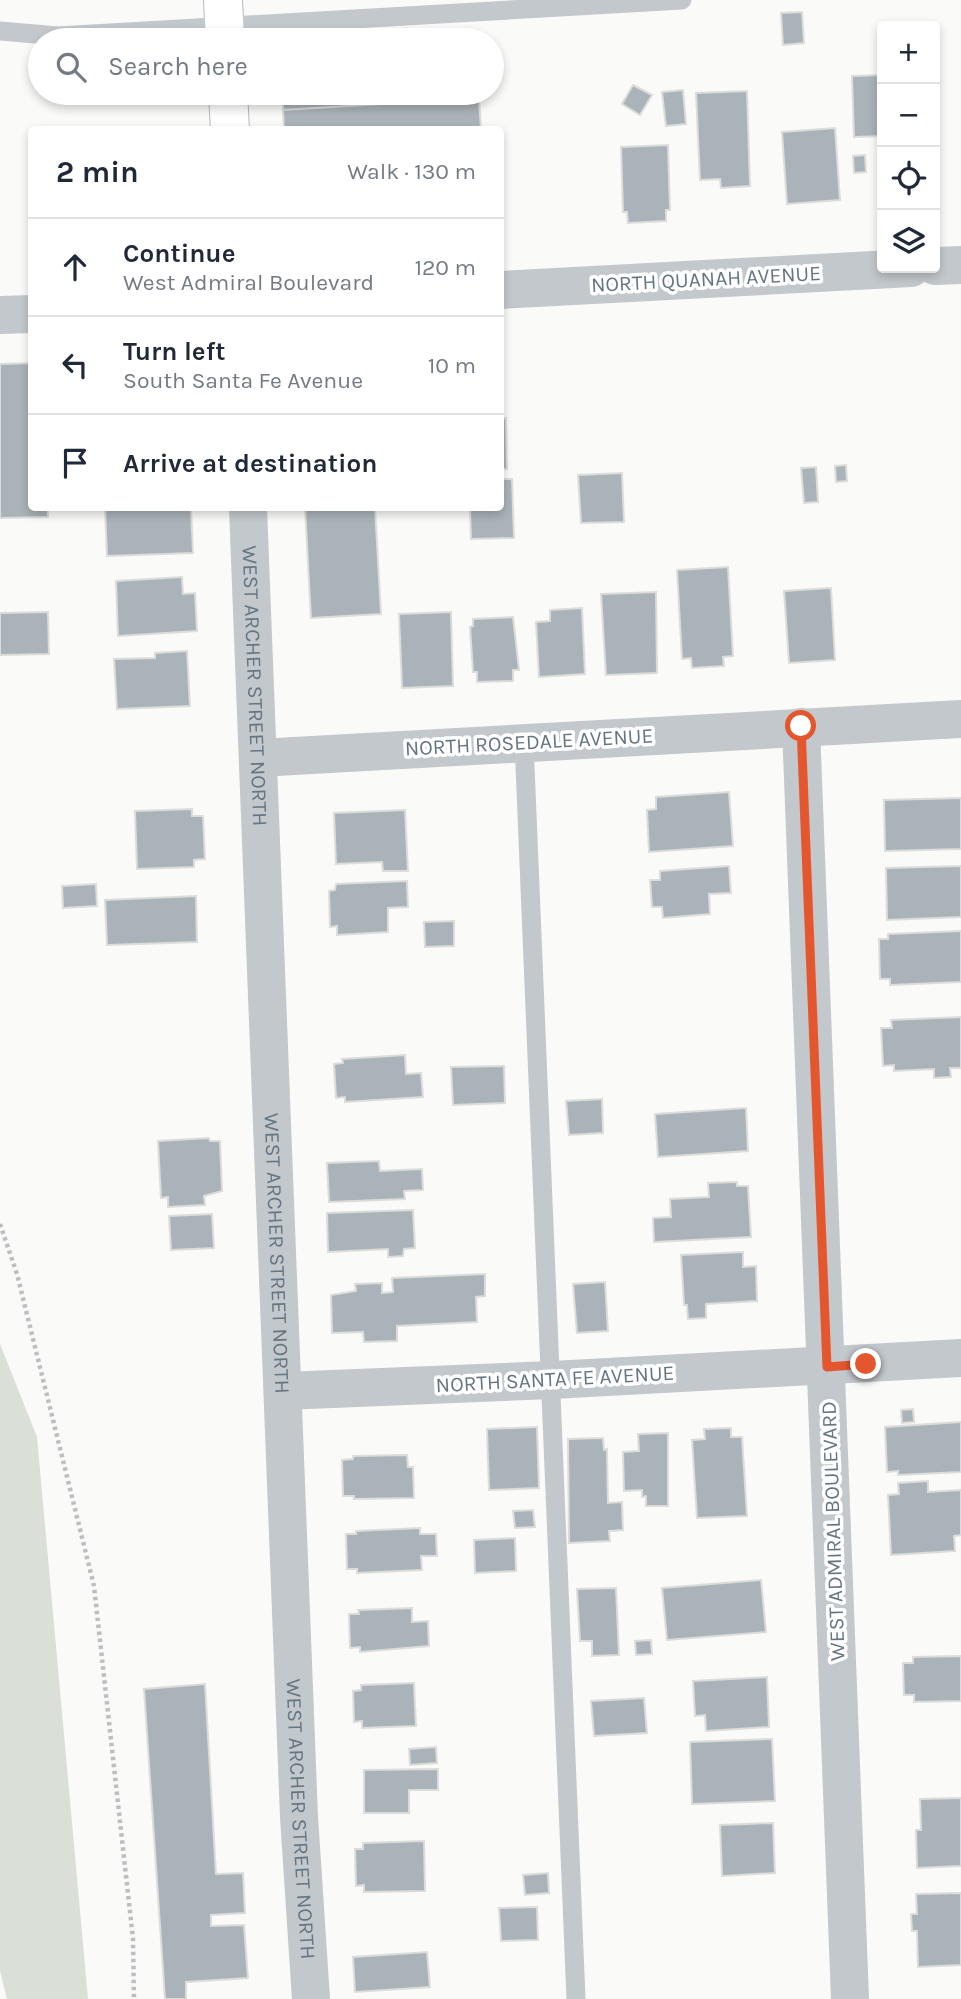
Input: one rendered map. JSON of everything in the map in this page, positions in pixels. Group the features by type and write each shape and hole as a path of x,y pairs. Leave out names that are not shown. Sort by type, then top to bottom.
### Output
{"street":[{"path":"229,105 230,126"},
{"path":"940,267 961,265"},
{"name":"NORTH QUANAH AVENUE","path":"504,290 877,270"},
{"path":"0,315 28,314"},
{"name":"WEST ARCHER STREET NORTH","path":"248,511 299,1817 311,1999"},
{"name":"NORTH ROSEDALE AVENUE","path":"258,758 961,719"},
{"name":"WEST ADMIRAL BOULEVARD","path":"801,726 850,1999"},
{"name":"NORTH SANTA FE AVENUE","path":"283,1391 827,1367 961,1358"}],"lane":[{"path":"153,28 224,22 682,0"},
{"path":"0,31 28,33"},
{"path":"524,742 576,1999"}],"path":[{"path":"0,1224 17,1274 94,1586 132,1939 134,1999"}],"shaded area":[{"path":"0,1344 37,1437 88,1999 7,1999 0,1971"}],"building":[{"path":"802,12 804,43 783,45 781,13"},
{"path":"877,75 877,136 854,137 852,76"},
{"path":"633,85 652,95 640,115 622,104"},
{"path":"683,90 686,124 666,126 662,92"},
{"path":"747,91 750,186 721,188 720,179 700,180 696,93"},
{"path":"283,105 365,105 283,110"},
{"path":"365,105 479,105 481,126 284,126 283,110"},
{"path":"835,128 840,200 787,204 782,132"},
{"path":"668,145 670,210 666,210 666,221 628,223 627,212 623,212 621,147"},
{"path":"865,155 866,172 854,173 853,156"},
{"path":"28,363 28,511 48,511 48,517 0,518 0,364"},
{"path":"506,418 507,469 504,469"},
{"path":"846,465 847,481 836,482 835,466"},
{"path":"816,467 818,502 804,503 801,468"},
{"path":"622,473 624,522 581,523 578,475"},
{"path":"504,479 512,479 514,538 471,539 470,511 504,511"},
{"path":"105,511 191,511 193,553 107,556"},
{"path":"305,511 375,511 381,614 311,618"},
{"path":"728,567 733,656 723,657 724,666 692,668 691,658 682,659 677,570"},
{"path":"182,577 183,594 195,593 197,631 118,636 116,581"},
{"path":"831,588 835,660 789,663 784,591"},
{"path":"656,592 657,673 606,675 601,594"},
{"path":"582,608 585,674 539,677 536,622 550,621 550,610"},
{"path":"48,612 49,654 0,655 0,613"},
{"path":"451,612 453,686 402,688 399,614"},
{"path":"513,617 519,670 513,670 513,681 477,682 477,672 473,672 470,627 473,626 473,619"},
{"path":"187,651 190,706 117,709 114,659 155,658 155,653"},
{"path":"729,792 733,846 649,852 647,810 656,809 656,797"},
{"path":"961,798 961,849 885,851 884,800"},
{"path":"192,809 192,816 203,816 205,859 194,860 194,867 137,869 135,811"},
{"path":"405,810 408,871 383,871 382,862 336,864 334,813"},
{"path":"729,866 731,893 709,894 710,914 663,918 662,907 652,907 650,880 660,880 660,871"},
{"path":"961,866 961,917 887,920 886,868"},
{"path":"407,881 408,907 388,908 388,932 337,935 337,926 330,927 329,891 335,890 336,884"},
{"path":"96,884 97,906 63,908 62,886"},
{"path":"196,896 197,942 107,945 105,900"},
{"path":"454,921 454,946 425,947 424,922"},
{"path":"961,931 961,982 890,985 890,979 880,979 879,939 888,939 888,934"},
{"path":"961,1017 961,1068 950,1068 951,1077 934,1078 934,1069 894,1071 894,1065 883,1066 881,1028 892,1028 891,1020"},
{"path":"405,1055 406,1074 421,1073 423,1097 345,1102 345,1097 336,1098 334,1064 343,1063 342,1059"},
{"path":"504,1066 505,1103 453,1105 451,1067"},
{"path":"602,1099 603,1133 569,1135 566,1101"},
{"path":"746,1108 748,1151 658,1157 655,1114"},
{"path":"209,1138 210,1141 220,1141 222,1191 204,1196 205,1205 168,1207 168,1197 161,1198 158,1141"},
{"path":"379,1161 380,1171 422,1169 423,1190 404,1191 405,1199 329,1202 327,1163"},
{"path":"737,1182 737,1186 748,1186 751,1237 654,1242 653,1218 671,1217 670,1199 709,1197 708,1183"},
{"path":"413,1210 415,1248 404,1249 403,1256 388,1257 388,1249 328,1252 327,1213"},
{"path":"212,1214 214,1248 171,1250 169,1216"},
{"path":"743,1252 743,1267 756,1266 757,1301 706,1304 706,1318 688,1319 687,1305 684,1305 681,1255"},
{"path":"485,1274 485,1296 476,1297 477,1322 397,1326 397,1341 364,1342 363,1332 332,1333 331,1295 356,1291 355,1284 382,1283 382,1293 393,1292 392,1278"},
{"path":"605,1282 608,1331 577,1333 573,1284"},
{"path":"913,1409 914,1422 902,1423 901,1410"},
{"path":"961,1422 961,1472 898,1475 898,1471 887,1472 885,1427"},
{"path":"537,1427 539,1488 489,1490 487,1429"},
{"path":"731,1428 731,1437 742,1437 747,1516 697,1518 692,1440 705,1439 704,1429"},
{"path":"668,1433 668,1506 646,1506 646,1496 642,1497 642,1490 624,1491 623,1452 639,1451 638,1434"},
{"path":"603,1438 604,1450 607,1449 608,1503 622,1502 623,1530 609,1531 610,1541 569,1543 568,1439"},
{"path":"407,1455 408,1467 413,1467 414,1498 354,1499 354,1496 343,1496 342,1460 353,1459 353,1456"},
{"path":"928,1481 928,1492 961,1490 961,1535 954,1536 955,1551 891,1555 888,1495 899,1494 898,1483"},
{"path":"533,1510 535,1527 515,1528 513,1511"},
{"path":"420,1528 420,1534 436,1534 437,1556 421,1556 422,1570 357,1573 357,1569 347,1569 346,1534 356,1534 356,1531"},
{"path":"515,1538 516,1571 475,1573 474,1540"},
{"path":"761,1580 766,1632 667,1640 662,1588"},
{"path":"616,1588 619,1655 592,1656 592,1641 580,1641 577,1589"},
{"path":"412,1608 412,1622 428,1621 429,1646 360,1652 360,1647 350,1648 349,1614 359,1614 358,1610"},
{"path":"651,1640 652,1654 636,1655 635,1641"},
{"path":"961,1656 961,1701 914,1702 914,1695 904,1695 903,1663 913,1663 913,1657"},
{"path":"767,1677 769,1727 706,1731 705,1715 695,1716 693,1681"},
{"path":"414,1683 416,1726 362,1728 362,1721 354,1722 353,1691 361,1690 361,1685"},
{"path":"205,1684 216,1874 243,1873 245,1913 211,1915 211,1926 244,1925 248,1978 186,1982 186,1999 165,1999 144,1689"},
{"path":"644,1698 647,1733 594,1736 591,1701"},
{"path":"772,1739 775,1801 692,1804 690,1742"},
{"path":"436,1747 437,1763 410,1765 409,1749"},
{"path":"438,1769 438,1790 409,1790 409,1813 364,1813 364,1770"},
{"path":"961,1798 961,1866 917,1868 916,1830 921,1830 920,1799"},
{"path":"773,1823 775,1873 722,1876 720,1825"},
{"path":"424,1841 425,1891 364,1892 364,1885 356,1886 355,1849 363,1849 363,1843"},
{"path":"548,1873 549,1893 525,1895 523,1875"},
{"path":"961,1893 961,1965 918,1967 917,1931 912,1931 911,1914 917,1914 916,1894"},
{"path":"537,1907 538,1940 501,1941 499,1908"},
{"path":"427,1952 430,1987 355,1992 353,1957"}],"route":[{"path":"801,726 827,1367 866,1364"}]}
